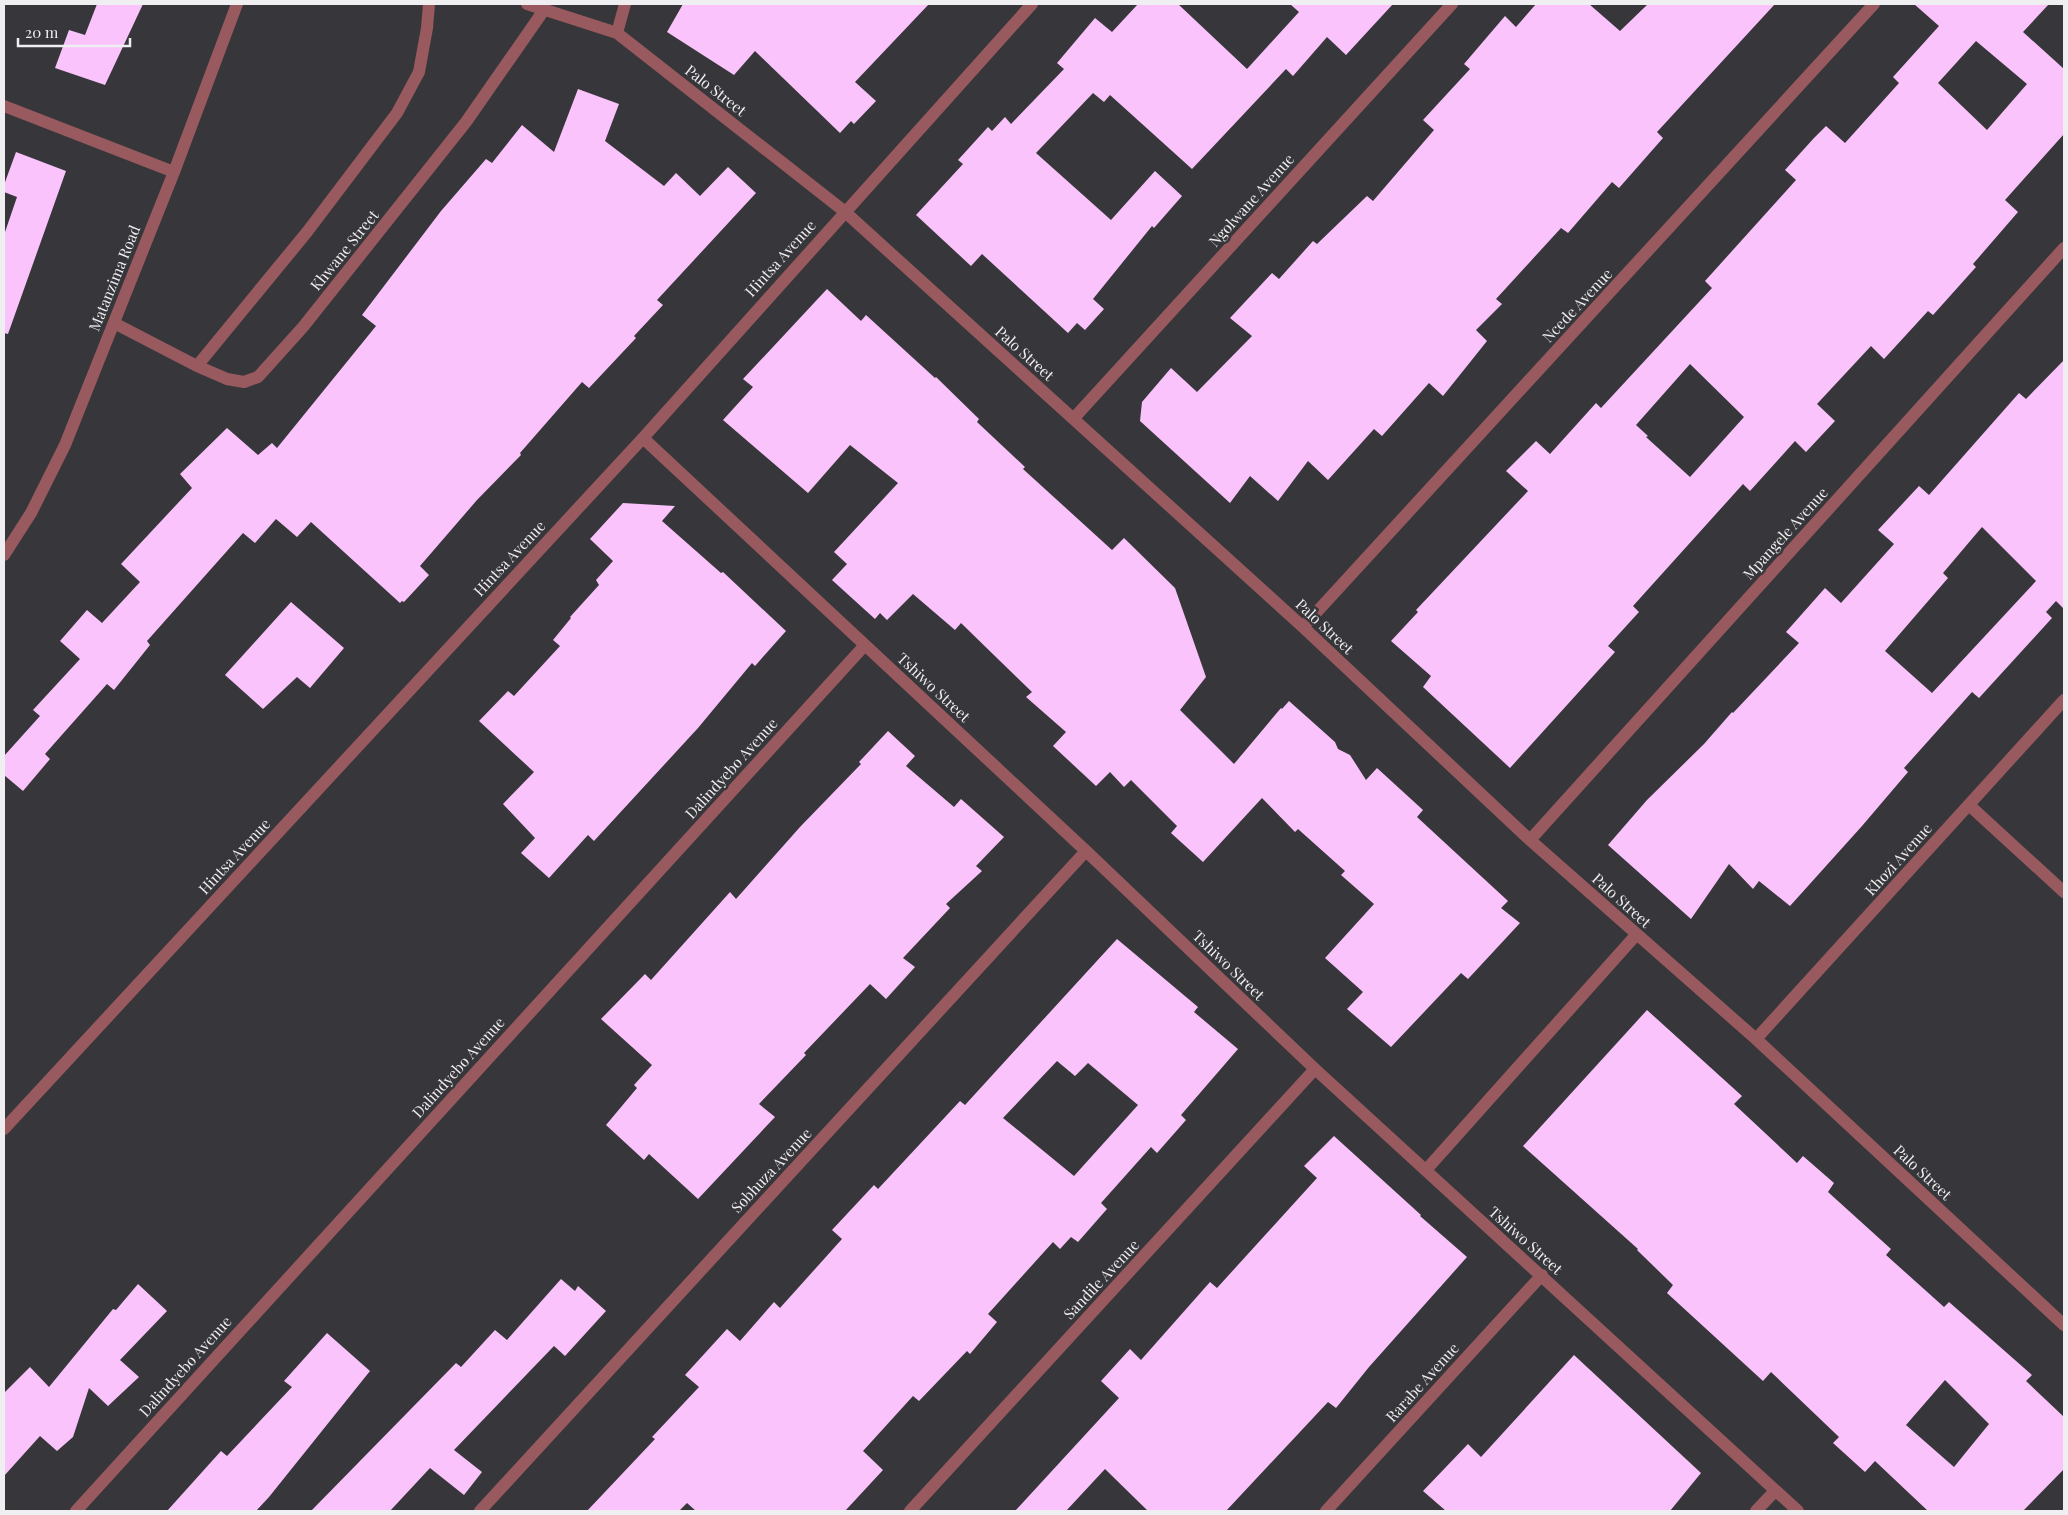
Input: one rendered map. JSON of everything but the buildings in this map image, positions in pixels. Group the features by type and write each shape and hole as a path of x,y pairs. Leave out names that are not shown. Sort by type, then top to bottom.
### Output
{"street":[{"name":"Matanzima Road","path":"4,555 31,513 66,445 174,172 237,4"},
{"path":"197,366 307,232 397,113 419,72 427,28 429,4"},
{"name":"Palo Street","path":"527,4 617,33 844,211 1302,627 1530,840 1756,1039 2064,1325"},
{"path":"617,33 625,4"},
{"name":"Hintsa Avenue","path":"4,1129 642,438 1032,4"},
{"name":"Ngolwane Avenue","path":"1074,418 1452,4"},
{"name":"Ncede Avenue","path":"1302,627 1874,4"},
{"name":"Khwane Street","path":"114,323 197,366 227,379 244,382 258,377 309,320 466,122 544,10"},
{"path":"4,106 174,172"},
{"name":"Mpangele Avenue","path":"1530,840 2064,248"},
{"name":"Tshiwo Street","path":"642,438 1086,851 1315,1069 1798,1511"},
{"name":"Dalindyebo Avenue","path":"76,1511 865,645"},
{"name":"Khozi Avenue","path":"1756,1039 2064,700"},
{"path":"1969,805 2064,892"},
{"name":"Sobhuza Avenue","path":"480,1511 1086,851"},
{"path":"1426,1170 1636,935"},
{"name":"Sandile Avenue","path":"910,1511 1315,1069"},
{"name":"Rarabe Avenue","path":"1326,1511 1542,1275"},
{"path":"1756,1511 1775,1491"}]}
